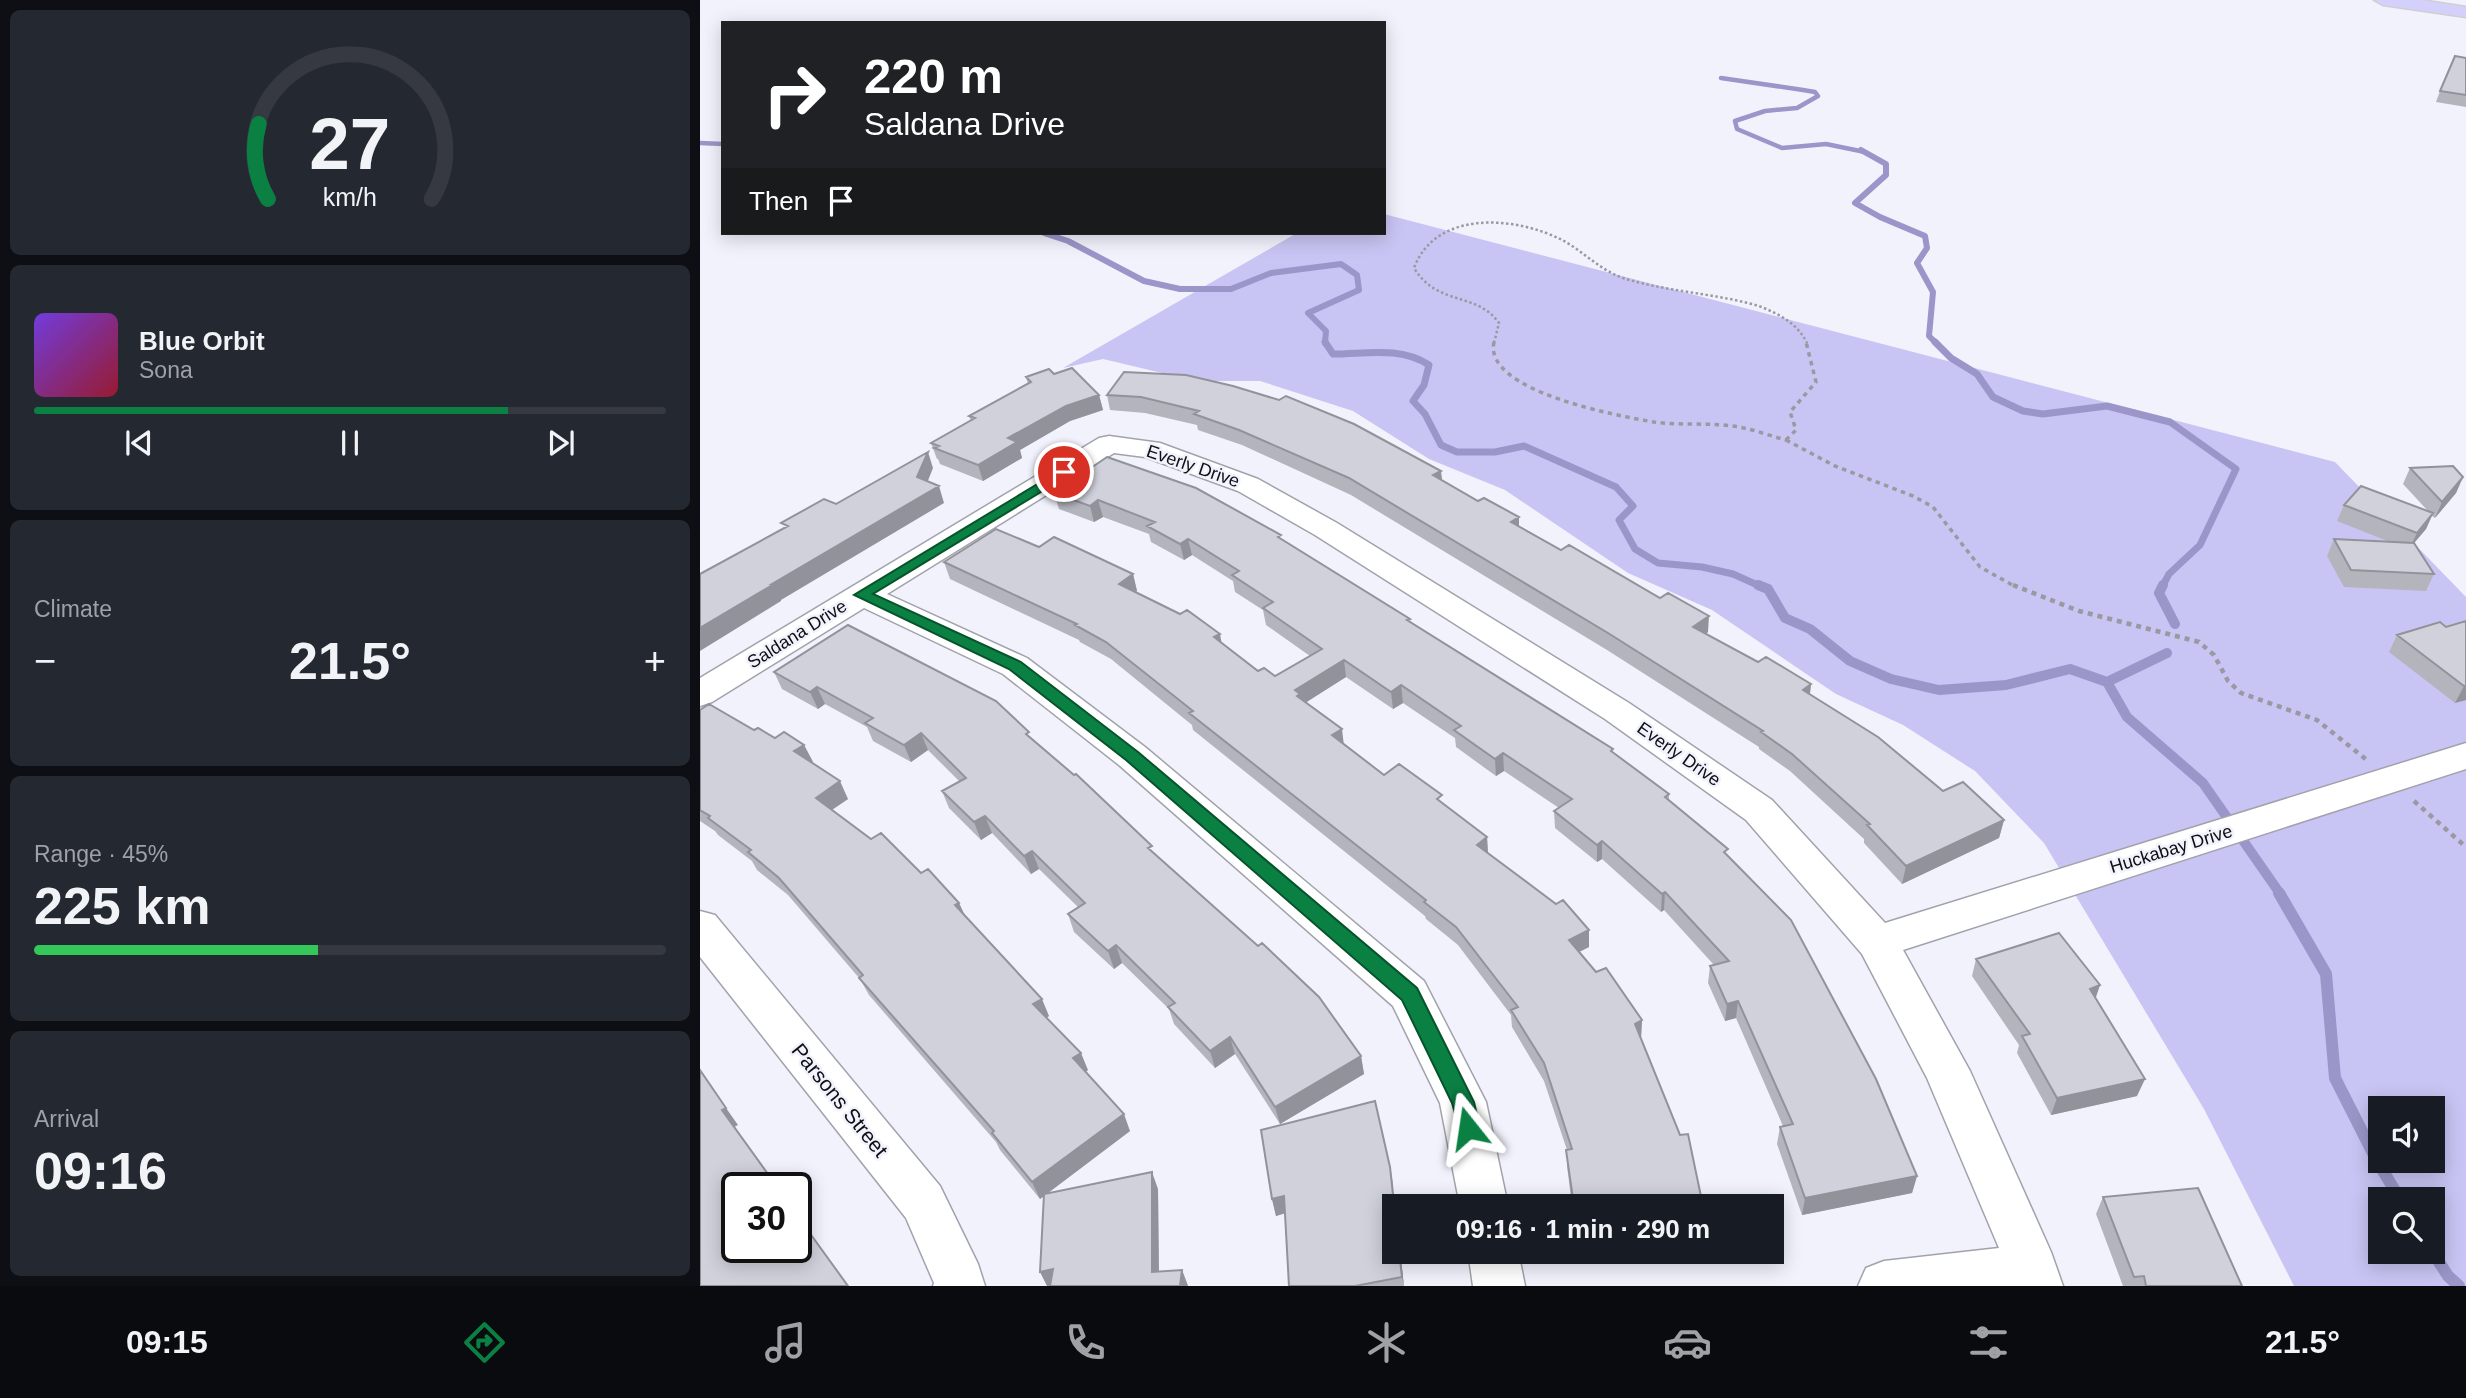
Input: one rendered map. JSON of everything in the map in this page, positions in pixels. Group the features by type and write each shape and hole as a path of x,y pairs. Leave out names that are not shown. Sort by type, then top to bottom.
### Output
{"main road":[{"path":"2383,0 2466,12"}],"street":[{"name":"Saldana Drive","path":"700,694 1109,444"},
{"name":"Everly Drive","path":"1109,444 1150,449 1248,485 1326,528 1617,711 1759,810 1877,942 1947,1071 2035,1277"},
{"path":"862,595 1015,666 1132,756 1409,994 1463,1102 1482,1194"},
{"name":"Huckabay Drive","path":"1877,942 2466,755"},
{"name":"Parsons Street","path":"700,927 923,1202 960,1282 959,1286"},
{"path":"1495,1264 1499,1286"},
{"path":"1884,1286 2035,1277"}],"path":[{"path":"1786,440 1796,430 1790,412 1816,382 1808,345 1799,329 1783,317 1741,301 1622,278 1601,269 1561,239 1528,228 1489,224 1450,229 1425,246 1419,256 1414,268 1428,287 1486,310 1496,317 1499,323 1493,356 1504,372 1562,401 1655,422 1738,426 1786,440 1835,466 1913,496 1933,507 1980,568 2026,592 2079,611 2175,634 2212,649 2220,660 2227,683 2243,695 2300,712 2322,722 2466,847"}],"shaded area":[{"path":"1386,215 2335,462 2466,597 2466,1286 2294,1286 2204,1109 2044,843 1975,771 1903,725 1836,694 1712,610 1628,573 1505,490 1429,459 1353,411 1260,381 1196,381 1103,359 1063,368 1294,235 1386,235"}],"building":[{"path":"2455,56 2466,58 2466,95 2440,91"},
{"path":"1072,368 1099,395 1066,406 1008,438 1017,442 978,465 934,448 939,446 931,443 975,418 969,416 1031,382 1026,377 1049,369 1054,374"},
{"path":"1124,372 1186,375 1279,400 1286,396 1354,424 1441,471 1433,475 1478,501 1484,498 1519,517 1511,522 1561,550 1569,545 1660,598 1668,593 1709,616 1693,627 1758,662 1766,657 1811,684 1803,690 1878,737 1943,791 1963,782 2004,820 1906,866 1867,825 1870,824 1792,754 1761,732 1763,731 1608,633 1349,478 1239,430 1194,414 1199,411 1141,397 1107,395"},
{"path":"928,452 917,477 939,486 700,628 700,574 788,526 781,523 824,499 836,504"},
{"path":"1107,457 1196,488 1281,535 1278,537 1613,749 1611,751 1669,794 1665,797 1728,849 1724,852 1791,920 1876,1079 1917,1176 1805,1198 1780,1127 1793,1124 1738,1001 1727,1004 1710,966 1729,961 1665,892 1662,894 1602,841 1597,845 1554,811 1572,799 1503,753 1495,759 1454,730 1461,726 1401,685 1391,692 1344,660 1295,690 1300,694 1297,696 1342,729 1332,735 1384,775 1399,764 1442,795 1437,799 1487,837 1477,845 1556,904 1563,900 1589,930 1569,940 1596,972 1606,968 1642,1020 1635,1024 1680,1135 1688,1134 1700,1194 1572,1194 1566,1150 1572,1149 1544,1063 1511,1010 1518,1007 1456,927 1424,902 1426,900 1189,713 1193,711 1106,642 1075,625 1077,624 944,562 996,529 1039,547 1054,537 1133,574 1119,584 1180,614 1187,610 1220,634 1214,637 1258,671 1264,668 1275,676 1322,649 1263,608 1273,602 1232,575 1239,571 1188,539 1180,544 1147,526 1155,522 1098,500 1090,506 1054,493"},
{"path":"2453,466 2463,477 2442,502 2410,468"},
{"path":"2361,486 2433,513 2417,533 2344,505"},
{"path":"2334,539 2414,543 2434,574 2351,570"},
{"path":"2466,621 2466,686 2397,635 2440,622 2446,627"},
{"path":"848,625 996,701 1029,732 1026,734 1076,774 1152,846 1148,848 1258,946 1262,943 1319,997 1361,1056 1275,1107 1230,1037 1210,1051 1168,1007 1175,1003 1116,945 1108,951 1068,914 1085,903 1032,851 1024,856 985,816 974,822 942,791 966,778 921,733 904,745 865,723 873,718 817,687 810,692 774,672"},
{"path":"709,704 754,730 758,728 775,738 784,732 804,745 794,751 840,781 816,798 871,839 881,833 921,873 928,869 959,903 955,905 1042,999 1033,1004 1081,1053 1073,1058 1124,1114 1032,1182 992,1133 994,1131 859,978 863,975 779,878 748,852 751,850 700,810 700,710"},
{"path":"2059,933 2100,985 2090,989 2145,1079 2057,1098 2022,1036 2030,1034 1976,959"},
{"path":"700,1070 726,1108 722,1110 767,1172 721,1172 721,1263 812,1263 812,1236 848,1286 700,1286"},
{"path":"1375,1101 1390,1167 1393,1194 1382,1194 1382,1264 1400,1264 1402,1277 1355,1286 1289,1286 1284,1196 1272,1199 1261,1130"},
{"path":"1152,1172 1152,1272 1182,1270 1180,1286 1050,1286 1053,1269 1040,1272 1044,1194"},
{"path":"2198,1188 2242,1286 2146,1286 2144,1276 2134,1277 2103,1197"}],"waterway":[{"path":"1721,78 1815,92 1818,96 1797,108 1765,111 1735,121 1737,129 1782,148 1826,144 1864,152"},
{"path":"700,143 721,144"},
{"path":"1864,152 1886,164 1886,175 1855,203 1925,236 1927,248 1917,263 1933,292 1929,336 1951,358 1977,374 1993,397 2023,411 2043,414 2107,406 2170,422 2236,469 2200,545 2169,574 2162,587"},
{"path":"1050,235 1068,241 1144,281 1180,289 1231,289 1271,273 1341,264 1357,275 1359,290 1308,313 1326,331 1325,342"},
{"path":"1325,342 1333,354 1395,353 1429,365 1424,385 1413,401 1425,414 1441,445 1457,452 1495,452 1524,446 1616,487 1633,506 1619,520 1635,549 1658,563 1702,567 1733,574 1762,587"},
{"path":"1758,585 1768,589 1785,618 1810,629 1850,661 1891,679 1939,690 2006,685 2070,669 2107,682"},
{"path":"2162,587 2159,593 2175,624"},
{"path":"2107,682 2167,653"},
{"path":"2107,682 2127,717 2203,783 2281,895"},
{"path":"2279,893 2326,974 2335,1078 2393,1187"},
{"path":"2440,1264 2459,1286"}],"route":[{"path":"1064,472 862,595 1015,666 1132,756 1409,994 1463,1102 1468,1128"}]}
